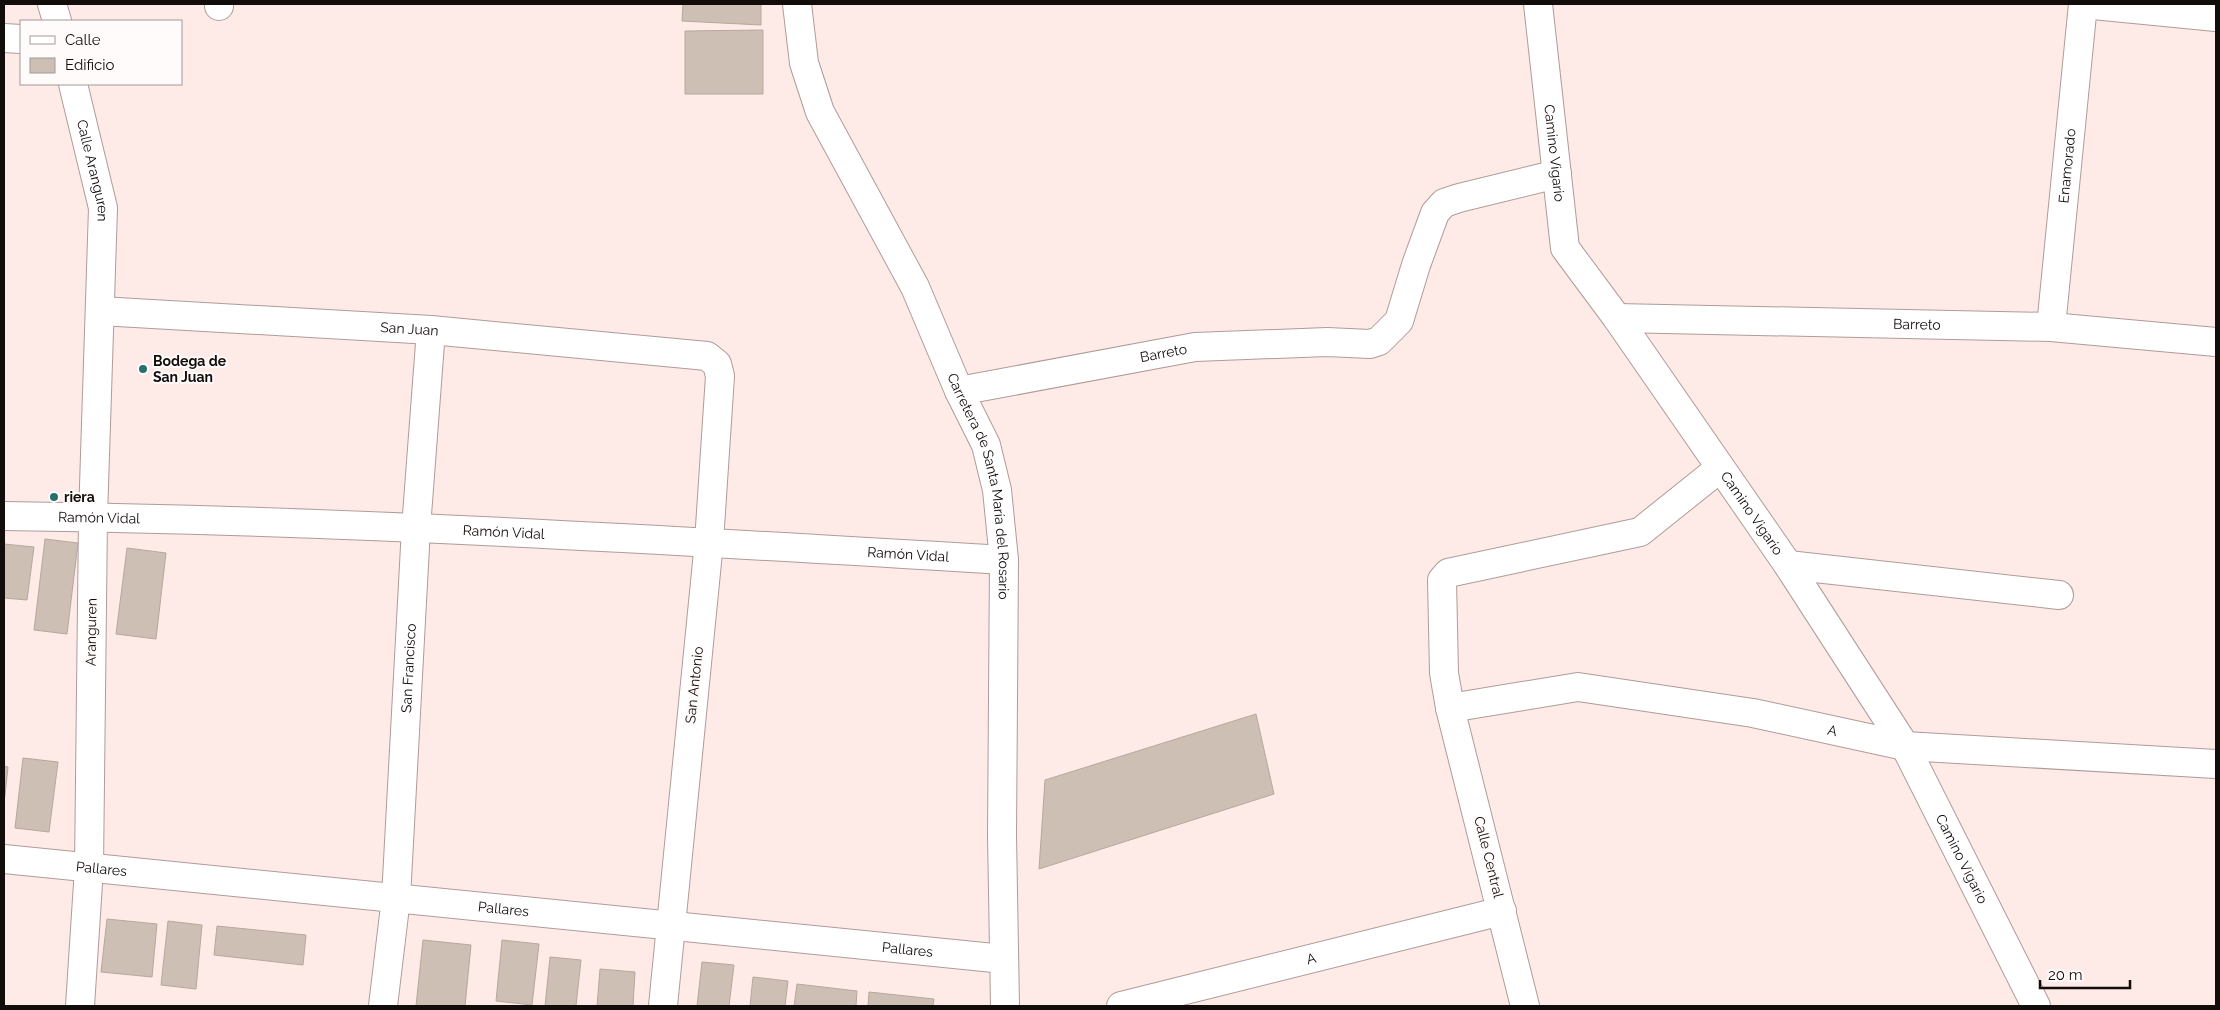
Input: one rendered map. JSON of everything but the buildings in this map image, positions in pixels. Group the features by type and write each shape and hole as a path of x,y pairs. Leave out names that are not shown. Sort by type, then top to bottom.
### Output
{"street":[{"path":"52,4 57,20"},
{"name":"Carretera de Santa María del Rosario","path":"796,4 804,63 820,112 915,286 959,390 986,445 997,490 1004,560 1002,840 1005,1006"},
{"name":"Camino Vigario","path":"1538,4 1565,248 1617,318 1788,564 1905,746 2036,1006"},
{"path":"2083,4 2216,17"},
{"name":"Enamorado","path":"2051,327 2083,4"},
{"path":"4,38 20,39"},
{"name":"Calle Aranguren","path":"73,85 103,208 101,257"},
{"name":"Barreto","path":"959,390 1195,347 1327,342 1370,344 1384,337 1399,321 1416,265 1435,213 1444,203 1557,174"},
{"name":"Aranguren","path":"80,1006 89,868 93,517 101,257"},
{"name":"San Juan","path":"100,311 431,330 707,356 717,364"},
{"name":"Barreto","path":"1617,318 2051,327 2216,342"},
{"name":"San Francisco","path":"383,1006 396,898 416,528 431,330"},
{"name":"San Antonio","path":"663,1006 708,542 720,376 717,364"},
{"name":"Calle Central","path":"1525,1006 1450,708 1444,674 1442,580 1444,576 1640,532 1720,468"},
{"name":"Ramón Vidal","path":"4,516 93,517 416,528 708,542 1004,560"},
{"path":"1788,564 2059,594"},
{"name":"A","path":"1450,708 1578,687 1753,713 1905,746 2216,764"},
{"name":"Pallares","path":"4,859 1004,959"},
{"name":"A","path":"1121,1006 1502,911"}],"place":[{"name":"Bodega de San Juan","path":"143,369"},
{"name":"riera","path":"54,497"}]}
